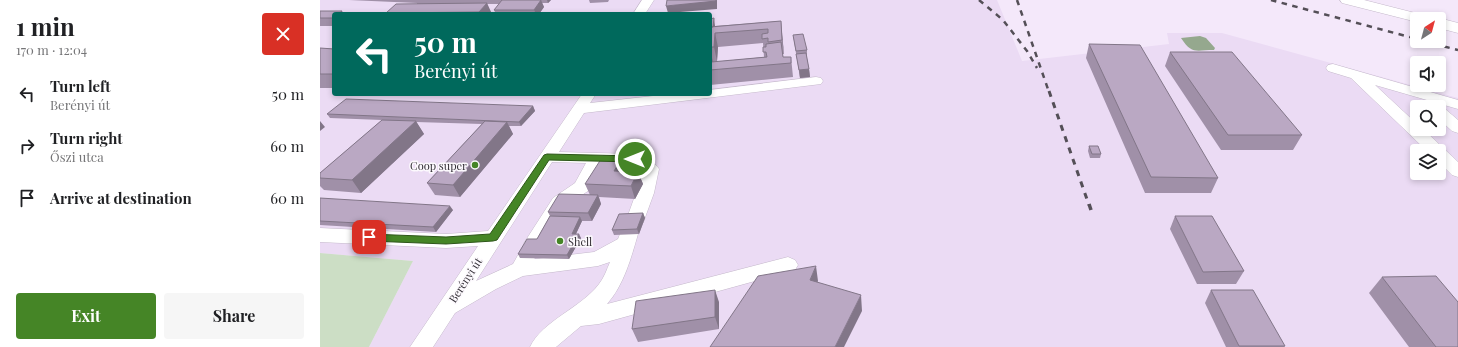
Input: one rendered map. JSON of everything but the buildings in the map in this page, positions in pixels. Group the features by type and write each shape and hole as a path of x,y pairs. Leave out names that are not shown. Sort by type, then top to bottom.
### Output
{"main road":[{"path":"1347,0 1410,16"},
{"path":"1446,25 1458,28"}],"street":[{"path":"640,12 648,0"},
{"path":"1333,68 1419,94 1432,100"},
{"path":"1353,73 1429,144"},
{"path":"712,94 816,81"},
{"path":"585,101 674,96"},
{"name":"Berényi út","path":"421,347 585,101"},
{"path":"1446,107 1458,112"},
{"path":"1446,109 1458,128"},
{"path":"547,157 635,159 650,169 645,194 607,290 575,318 550,336 548,346"},
{"path":"447,308 489,283 527,257 559,202 582,187 597,158"},
{"path":"1446,160 1458,171"},
{"path":"527,257 598,259 630,232"},
{"path":"320,235 446,241 493,238"},
{"path":"575,318 599,315 788,265"}],"shaded area":[{"path":"320,0 997,0 1022,61 1169,44 1167,33 1222,33 1410,85 1410,92 1436,92 1458,98 1458,347 369,347 413,261 320,253"},
{"path":"1200,36 1206,38 1215,48 1214,50 1199,51 1192,49 1188,47 1181,38"},
{"path":"320,253 413,261 369,347 320,347"}],"railway":[{"path":"979,0 1003,20 1027,51 1037,68"},
{"path":"1017,0 1049,92"},
{"path":"1271,0 1410,37"},
{"path":"1446,47 1458,50"},
{"path":"1049,91 1089,205"},
{"path":"1089,204 1091,210"}],"place":[{"name":"Coop super","path":"475,165"},
{"name":"Shell","path":"560,241"}],"route":[{"path":"369,237 446,241 493,238 547,157 635,159"}]}
